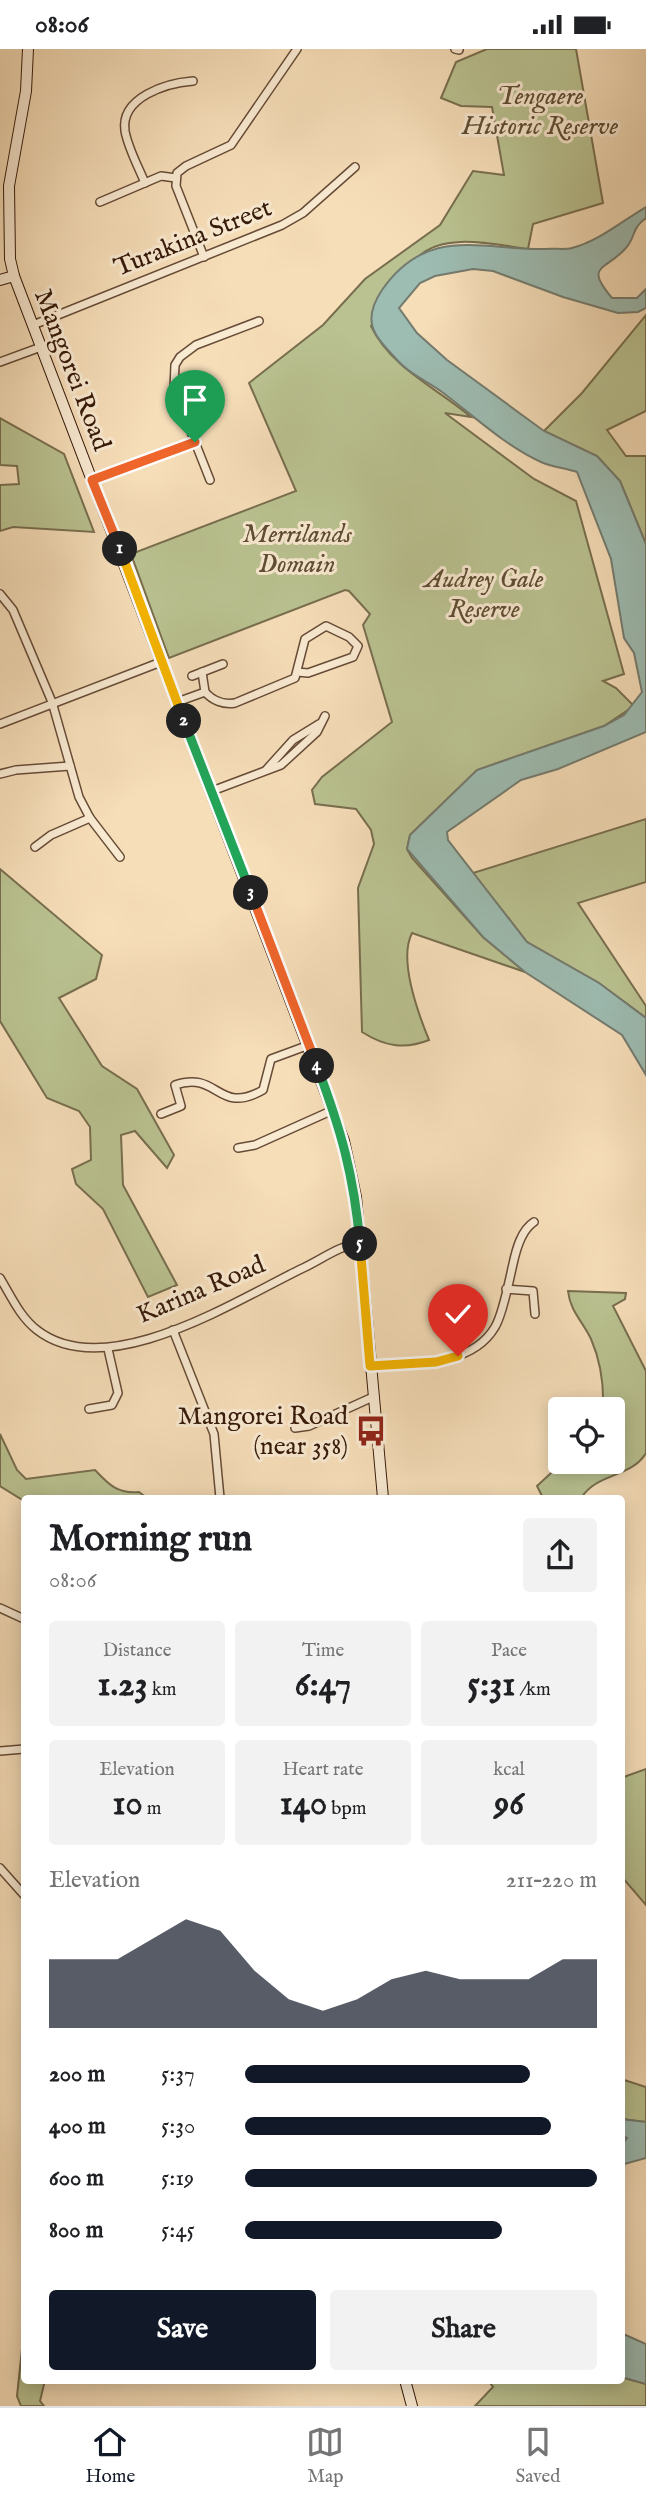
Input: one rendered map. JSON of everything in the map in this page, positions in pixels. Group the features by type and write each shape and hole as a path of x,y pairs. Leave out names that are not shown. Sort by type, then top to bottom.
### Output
{"street":[{"name":"Mangorei Road","path":"28,49 26,91 9,185 10,259 14,276 309,1045 353,1176 383,1495"},
{"path":"176,179 187,166 231,145 297,49"},
{"path":"145,183 125,130 129,110 149,94 174,82 193,81"},
{"name":"Turakina Street","path":"33,325 293,219 355,167"},
{"path":"100,202 161,176 176,179"},
{"path":"176,179 204,257"},
{"path":"0,280 14,276"},
{"path":"210,480 174,389 175,365 187,350 259,321"},
{"path":"0,362 41,347"},
{"path":"92,480 195,442"},
{"path":"0,594 13,610 52,702 79,797 90,818 120,857"},
{"path":"202,672 205,692 219,701 234,703 295,678 305,639 326,626 349,637 358,646 354,657 340,663 308,673 297,672"},
{"path":"0,724 161,662"},
{"path":"192,676 223,664"},
{"path":"177,702 205,692"},
{"path":"212,792 265,771 292,740 319,724 326,716"},
{"path":"0,774 16,770 69,766"},
{"path":"35,847 51,835 90,818"},
{"path":"161,1114 181,1106 175,1085 189,1080 200,1081 236,1100 250,1097 263,1090 271,1059 309,1045"},
{"path":"238,1148 255,1145 333,1110"},
{"path":"370,1366 436,1362 458,1356 491,1332 499,1319 516,1251 527,1226 534,1221"},
{"name":"Karina Road","path":"0,1278 19,1311 45,1335 75,1348 108,1349 173,1330 360,1243"},
{"path":"507,1285 533,1291 535,1314"},
{"path":"173,1330 214,1434 220,1495"},
{"path":"89,1409 111,1405 118,1393 108,1349"},
{"path":"295,1428 309,1426 373,1397"},
{"path":"0,1608 21,1618"},
{"path":"0,1751 21,1749"},
{"path":"0,1868 21,1892"},
{"path":"406,2384 412,2406"}],"green space":[{"path":"487,49 576,49 603,203 533,224 528,249 455,242 428,250 404,273 371,326 390,354 402,366 471,417 445,413 534,479 576,501 624,674 603,681 616,688 634,706 604,726 477,770 410,835 407,849 412,858 483,937 525,972 412,933 408,944 408,972 429,1040 403,1046 378,1041 362,1032 358,888 374,844 371,830 356,809 315,804 312,790 322,777 392,722 363,625 370,614 345,590 169,658 131,554 296,491 249,383 323,325 365,279 440,225 473,171 504,175 492,107 461,106 441,98 456,62"},
{"path":"646,315 646,411 607,430 626,456 646,456 646,544 620,481 597,456 544,431 582,393"},
{"path":"0,418 64,454 94,532 13,527 0,531 0,485 19,484 17,466 0,465"},
{"path":"646,819 646,882 578,903 646,1006 646,1018 599,983 527,942 473,873"},
{"path":"0,869 102,955 96,979 59,998 102,1066 137,1089 174,1155 167,1168 135,1131 121,1135 123,1185 177,1285 148,1297 103,1209 76,1184 72,1169 91,1160 90,1127 79,1111 47,1098 0,1021"},
{"path":"568,1291 626,1293 625,1299 613,1306 646,1371 646,1453 640,1461 625,1470 625,1397 603,1397 597,1356 591,1339 577,1316"},
{"path":"0,1434 17,1470 26,1479 95,1470 114,1487 143,1495 21,1495 21,1499 0,1486"},
{"path":"550,1474 617,1474 596,1484 584,1495 542,1495 537,1486"},
{"path":"646,1769 646,1905 625,1881 625,1777"},
{"path":"625,2080 646,2087 646,2122 625,2119"},
{"path":"21,2358 21,2384 44,2384 40,2401 44,2406 21,2406 17,2396"},
{"path":"625,2378 646,2384 646,2406 475,2406 493,2387 491,2384 625,2384"}],"water":[{"path":"646,207 646,218 638,226 628,245 600,269 599,274 599,280 612,298 637,298 646,289 646,308 638,312 618,313 563,297 493,271 473,269 435,276 420,283 399,308 417,333 447,360 544,431 597,456 620,481 646,544 646,732 558,769 521,780 447,832 448,840 527,942 599,983 646,1018 646,1075 622,1035 525,972 483,937 407,849 410,835 477,770 604,726 624,715 642,692 634,653 624,638 611,559 577,472 545,464 527,455 409,371 377,336 371,320 375,302 382,290 399,270 417,256 456,245 572,248 601,236"},
{"path":"625,2119 646,2122 646,2158 625,2164"},
{"path":"625,2335 646,2344 646,2384 625,2378"}],"place":[{"name":"Mangorei Road (near 358)","path":"371,1431"}],"route":[{"path":"195,442 92,480 344,1141 356,1197 370,1366 436,1362 458,1356"}],"park label":[{"name":"Tengaere Historic Reserve","path":"540,110"},
{"name":"Merrilands Domain","path":"297,548"},
{"name":"Audrey Gale Reserve","path":"484,594"}]}
